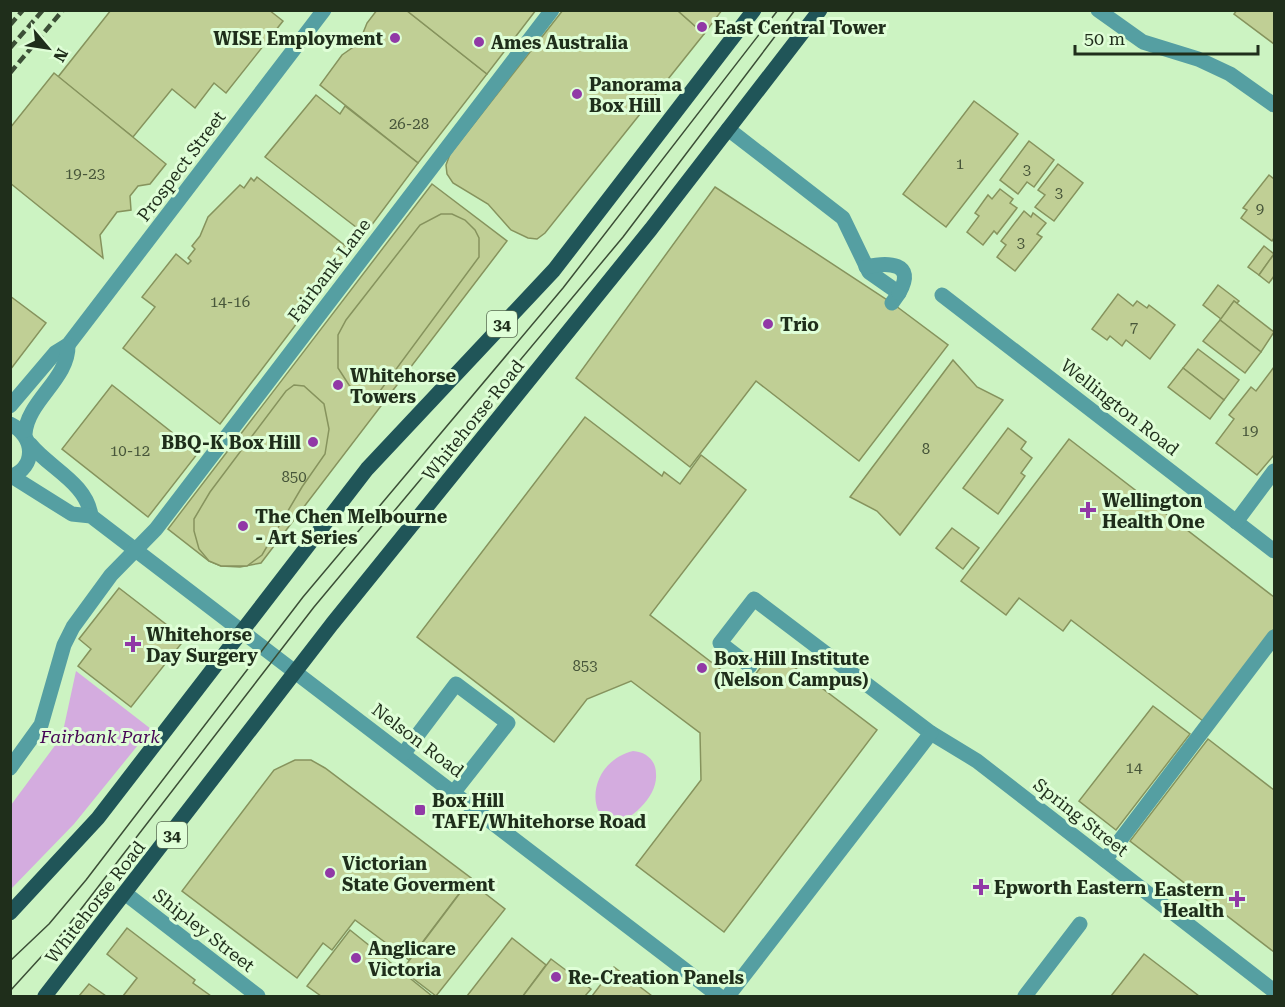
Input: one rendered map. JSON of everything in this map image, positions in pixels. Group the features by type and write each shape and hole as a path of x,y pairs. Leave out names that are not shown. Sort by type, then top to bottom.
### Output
{"main road":[{"name":"34","path":"10,913 98,818 367,469 554,270 754,10"},
{"name":"Whitehorse Road","path":"45,996 296,671 651,229 820,10"}],"street":[{"name":"Prospect Street","path":"10,406 55,353 68,345 324,10"},
{"name":"Fairbank Lane","path":"11,765 41,725 68,636 111,575 156,529 552,10"},
{"path":"1098,10 1143,42 1198,59 1230,74 1275,105"},
{"path":"728,129 843,218 866,267 882,263 896,265 901,269 904,281 896,298"},
{"name":"Wellington Road","path":"942,295 1275,551"},
{"name":"Prospect Street","path":"12,477 20,473 29,460 27,423 65,361 68,345"},
{"name":"Nelson Road","path":"10,424 80,490 88,502 91,516"},
{"path":"1236,522 1275,471"},
{"name":"Nelson Road","path":"12,477 72,514 91,516 719,996"},
{"name":"Spring Street","path":"750,666 720,643 754,599 931,733 977,761 1275,991"},
{"path":"1105,860 1275,637"},
{"path":"404,753 456,684 508,723 454,792"},
{"path":"728,996 931,733"},
{"name":"Shipley Street","path":"126,894 258,996"},
{"path":"1025,996 1080,924"}],"green space":[{"name":"Fairbank Park","path":"76,671 151,729 74,824 11,889 11,805 62,736"},
{"path":"633,751 646,755 652,761 656,769 654,787 641,807 624,820 611,822 601,815 596,804 596,789 602,774 614,760"}],"building":[{"path":"111,10 269,10 283,21 226,93 214,83 195,108 172,89 133,137 58,77"},
{"path":"377,10 406,10 487,74 418,163 320,85 342,55 359,43 367,23"},
{"name":"Ames Australia","path":"406,10 536,10 487,74"},
{"name":"Panorama Box Hill","path":"563,10 677,10 704,34 545,233 537,239 528,238 511,230 488,204 453,183 447,174 446,165 450,154"},
{"name":"East Central Tower","path":"677,10 722,10 704,34"},
{"path":"1237,10 1274,10 1274,44 1234,14"},
{"path":"54,73 166,164 150,184 138,186 130,196 131,210 117,212 100,235 103,258 10,183 10,128"},
{"path":"316,95 340,114 345,106 418,163 365,234 265,157"},
{"path":"974,101 1018,134 946,227 903,194"},
{"path":"1029,141 1054,160 1034,187 1027,182 1018,194 1000,180"},
{"path":"1058,164 1083,183 1054,221 1035,207 1045,195 1038,190"},
{"path":"1269,175 1274,179 1274,238 1272,241 1241,218 1247,210 1243,208"},
{"path":"257,177 352,251 220,424 123,348 155,307 142,297 176,254 188,264 191,261 188,258 195,249 192,246 200,236 208,217 240,185 244,188 251,178 254,181"},
{"name":"Whitehorse Towers","path":"432,184 507,241 261,563 240,567 221,566 209,561 168,529"},
{"name":"Trio","path":"715,187 892,303 948,345 859,461 756,381 690,467 576,378"},
{"path":"1000,189 1013,199 1010,203 1017,208 997,234 994,231 983,245 967,232 979,216 975,213 988,195 992,199"},
{"path":"1024,211 1031,217 1033,213 1046,223 1037,234 1042,237 1015,271 997,257 1006,245 1001,241"},
{"path":"441,214 452,214 465,220 475,230 479,238 479,257 380,391 367,398 359,395 338,368 338,335 346,320 420,225"},
{"path":"1264,246 1274,254 1259,275 1248,267"},
{"path":"1274,254 1274,276 1269,283 1259,275"},
{"path":"1218,285 1239,301 1237,303 1234,301 1221,319 1203,305"},
{"path":"1118,294 1133,306 1137,301 1147,308 1149,305 1175,325 1150,359 1126,340 1122,346 1110,336 1107,340 1092,329"},
{"path":"10,296 46,323 10,370"},
{"path":"1234,301 1274,332 1261,352 1220,320"},
{"path":"1220,320 1261,352 1245,373 1203,341"},
{"path":"1198,349 1239,380 1224,400 1183,368"},
{"path":"953,360 977,387 1003,400 900,535 877,511 850,497"},
{"path":"1274,367 1274,455 1257,475 1216,443 1234,419 1229,415 1251,387 1256,391"},
{"path":"1183,368 1224,400 1210,419 1168,387"},
{"path":"112,385 198,453 148,517 62,449"},
{"path":"294,385 304,386 324,404 329,429 325,454 302,487 262,555 247,566 221,566 209,561 199,549 194,531 194,519 210,492 286,391"},
{"path":"585,417 662,476 664,472 680,484 701,455 746,490 650,615 745,688 773,651 877,730 724,932 636,865 701,780 700,733 631,681 587,699 554,742 417,637"},
{"path":"1008,428 1026,442 1021,449 1032,458 1021,473 1025,476 998,514 963,488"},
{"name":"Wellington Health One","path":"1069,439 1274,597 1274,629 1203,721 1071,620 1063,631 1019,598 1006,615 961,581"},
{"path":"952,528 979,548 963,569 936,548"},
{"name":"Whitehorse Day Surgery","path":"119,588 185,639 131,707 78,666 91,649 79,639"},
{"path":"1153,706 1190,734 1116,830 1079,801"},
{"name":"Eastern Health","path":"1208,739 1274,790 1274,952 1130,841"},
{"name":"Victorian State Goverment","path":"295,760 311,760 325,768 471,878 409,960 355,920 332,950 323,943 297,978 182,891 274,770"},
{"path":"469,881 505,909 436,996 402,970"},
{"path":"127,928 195,980 193,983 211,996 123,996 137,978 107,954"},
{"name":"Anglicare Victoria","path":"350,930 432,996 321,996 307,986"},
{"path":"512,938 546,965 523,996 467,996"},
{"path":"1144,954 1199,996 1111,996"},
{"name":"Re-Creation Panels","path":"551,959 591,989 585,996 523,996"},
{"path":"614,967 652,996 592,996"},
{"path":"89,984 106,996 79,996"}],"tram line":[{"path":"10,961 49,924 86,880 303,597 563,288 778,10"},
{"path":"10,991 61,935 314,607 623,237 795,10"}],"railway":[{"path":"10,25 23,10"},
{"path":"10,48 43,10"},
{"path":"10,73 63,10"}],"place":[{"name":"East Central Tower","path":"702,27"},
{"name":"WISE Employment","path":"395,38"},
{"name":"Ames Australia","path":"479,42"},
{"name":"Panorama Box Hill","path":"577,94"},
{"name":"Trio","path":"768,324"},
{"name":"Whitehorse Towers","path":"338,385"},
{"name":"BBQ-K Box Hill","path":"313,442"},
{"name":"Wellington Health One","path":"1088,510"},
{"name":"The Chen Melbourne - Art Series","path":"243,526"},
{"name":"Whitehorse Day Surgery","path":"133,644"},
{"name":"Box Hill Institute (Nelson Campus)","path":"702,668"},
{"name":"Box Hill TAFE/Whitehorse Road","path":"420,810"},
{"name":"Victorian State Goverment","path":"330,873"},
{"name":"Epworth Eastern","path":"981,887"},
{"name":"Eastern Health","path":"1237,899"},
{"name":"Anglicare Victoria","path":"356,958"},
{"name":"Re-Creation Panels","path":"556,977"}]}
